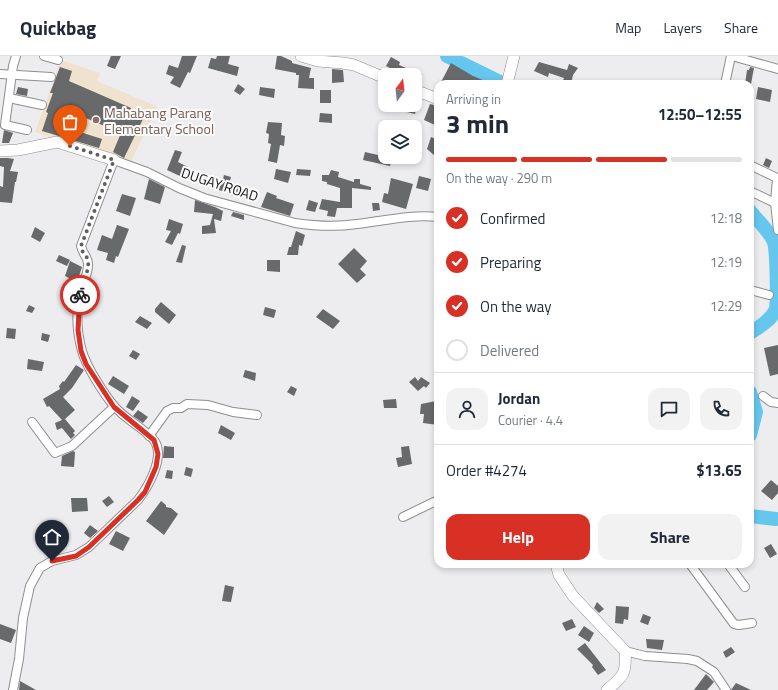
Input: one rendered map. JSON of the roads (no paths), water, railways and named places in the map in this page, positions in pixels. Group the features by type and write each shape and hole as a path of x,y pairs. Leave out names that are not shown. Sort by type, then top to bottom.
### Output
{"street":[{"path":"16,56 5,125 28,130"},
{"path":"44,56 58,60"},
{"path":"301,56 318,61 354,65 378,75"},
{"path":"508,80 514,56"},
{"path":"726,80 731,56 778,69"},
{"path":"0,74 51,77"},
{"path":"422,93 434,97"},
{"path":"9,98 42,105"},
{"name":"DUGAY ROAD","path":"0,151 18,150 57,142 147,172 179,188 204,198 307,225 329,226 410,217 434,217"},
{"path":"13,690 19,659 23,618 30,586 40,568 52,561 76,556 89,547 145,492 156,467 158,454 154,440 114,407 86,364 81,351 78,330 80,295 88,266 88,260 82,252 81,246 114,160"},
{"path":"754,167 777,178 776,203 778,230"},
{"path":"754,193 776,203"},
{"path":"754,291 769,295"},
{"path":"763,396 771,402 778,403"},
{"path":"150,436 167,411 173,408 181,408 187,404 208,405 233,412 257,415"},
{"path":"32,422 55,453 72,446 114,407"},
{"path":"403,517 434,502"},
{"path":"557,568 559,575 573,596 625,651 645,656 697,661 714,672 726,690"},
{"path":"693,568 734,624 739,625 752,623"},
{"path":"731,568 744,587"},
{"path":"607,690 618,681 626,667 625,651"}],"waterway":[{"path":"447,56 496,80"},
{"path":"754,216 773,240 777,288 776,307 773,315 754,330"},
{"path":"754,405 756,412 754,420"},
{"path":"754,516 776,519"}],"place":[{"name":"Mahabang Parang Elementary School","path":"96,120"}]}
